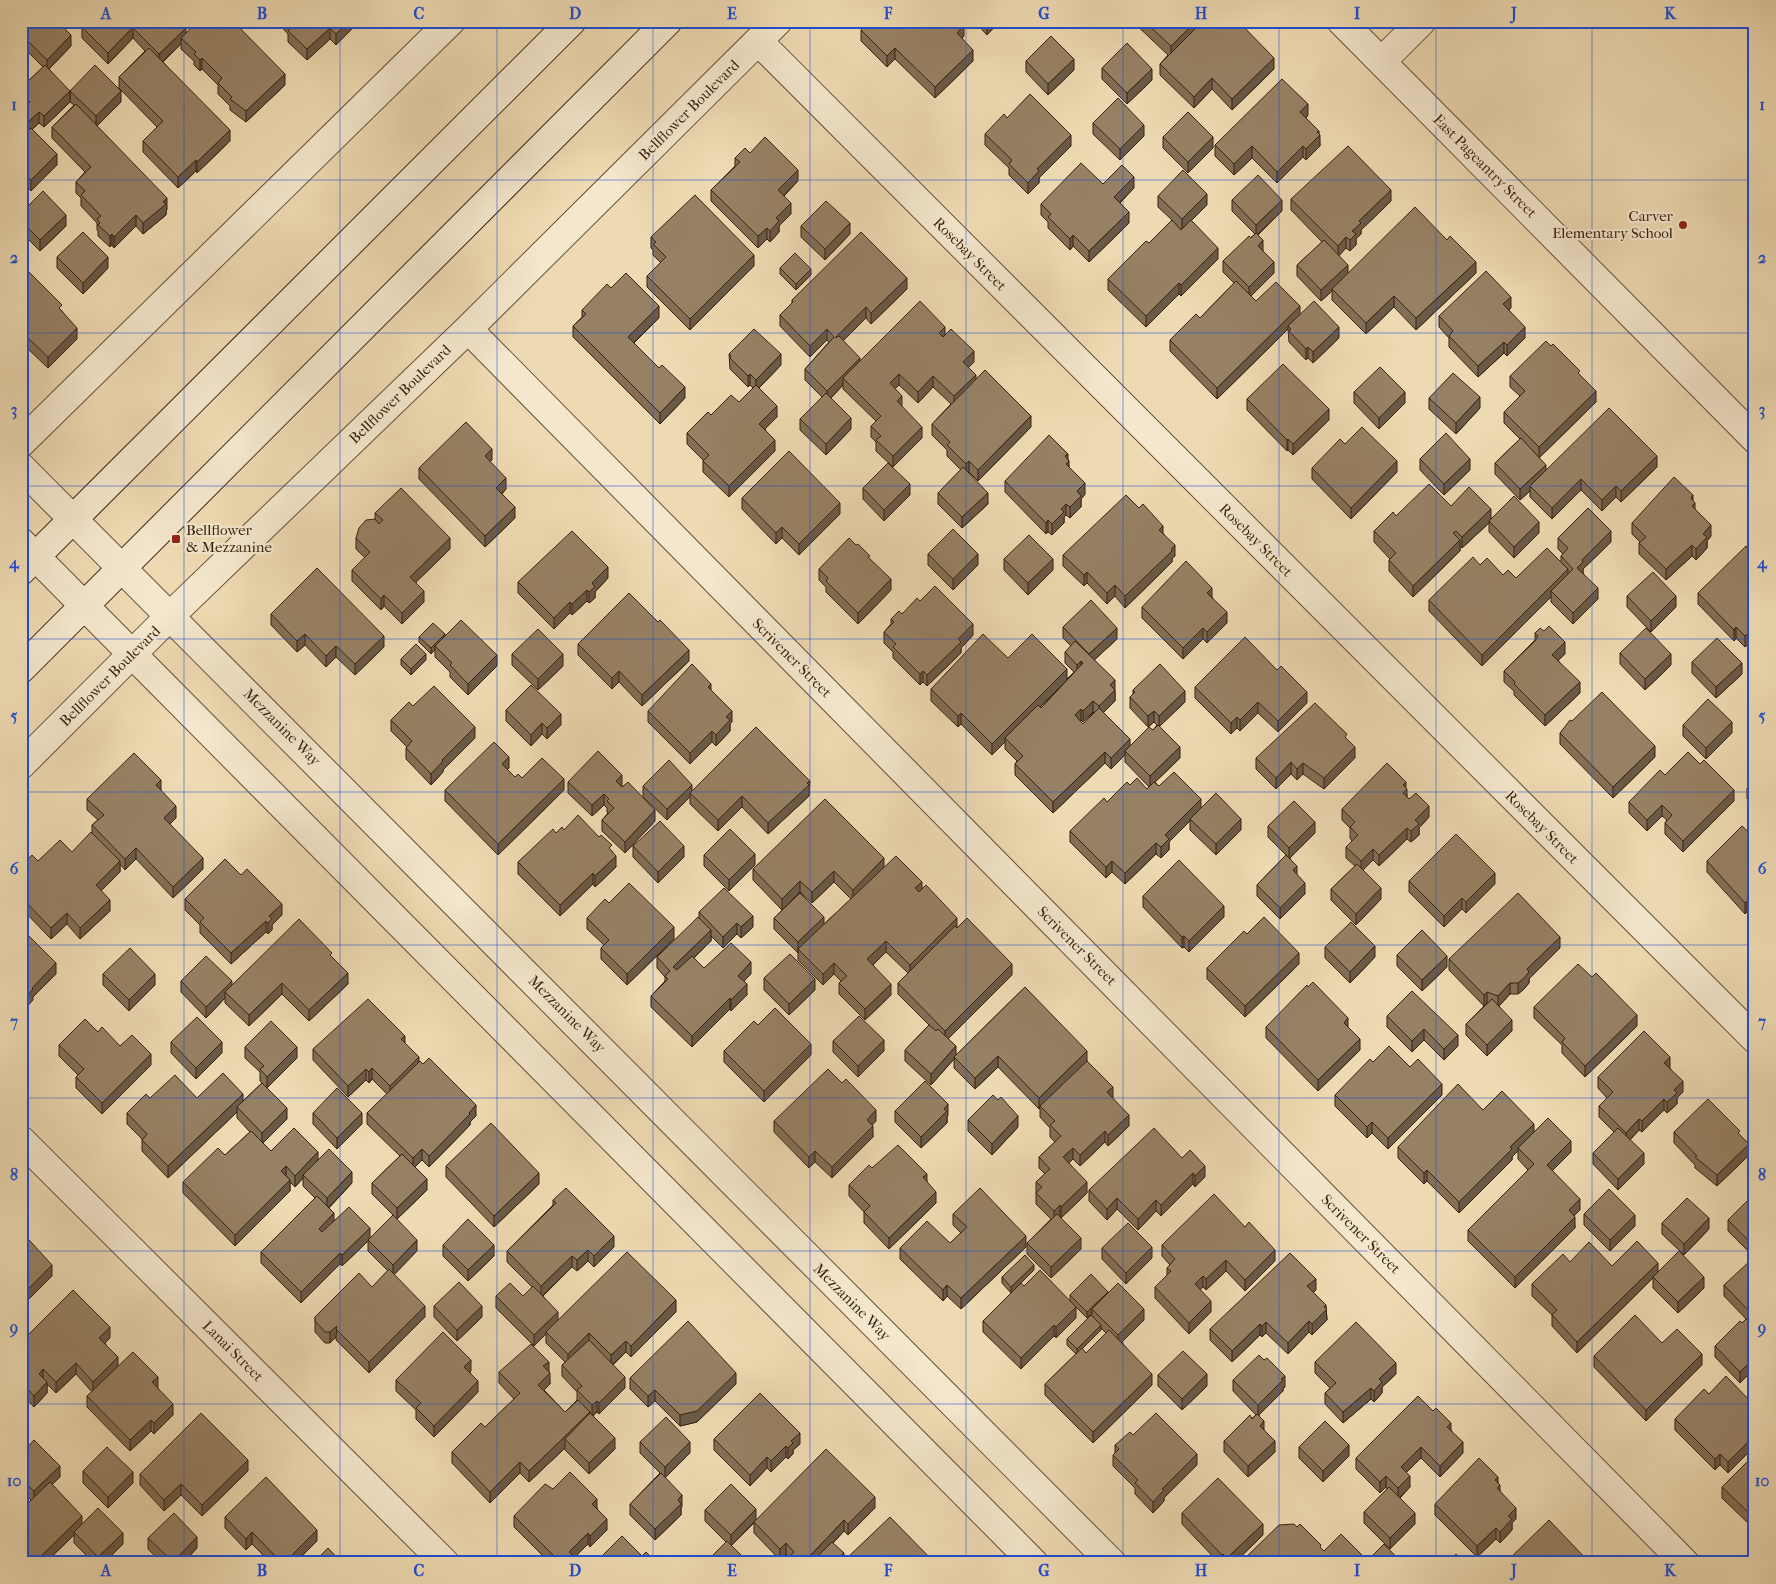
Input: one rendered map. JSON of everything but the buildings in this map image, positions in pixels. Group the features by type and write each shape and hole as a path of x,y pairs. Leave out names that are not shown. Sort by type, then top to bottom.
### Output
{"street":[{"path":"21,444 451,21"},
{"path":"572,21 73,519 26,556 85,606 133,653 1034,1563"},
{"path":"21,669 124,568 668,21"},
{"name":"Bellflower Boulevard","path":"21,765 170,616 468,329 778,21"},
{"name":"East Pageantry Street","path":"1341,21 1755,439"},
{"path":"1382,61 1422,21"},
{"name":"Rosebay Street","path":"758,41 1755,1039"},
{"name":"Scrivener Street","path":"468,329 1685,1563"},
{"name":"Mezzanine Way","path":"21,467 124,568 1112,1563"},
{"name":"Lanai Street","path":"21,1140 445,1563"}],"place":[{"name":"Carver Elementary School","path":"1683,225"},
{"name":"Bellflower & Mezzanine","path":"176,539"}]}
